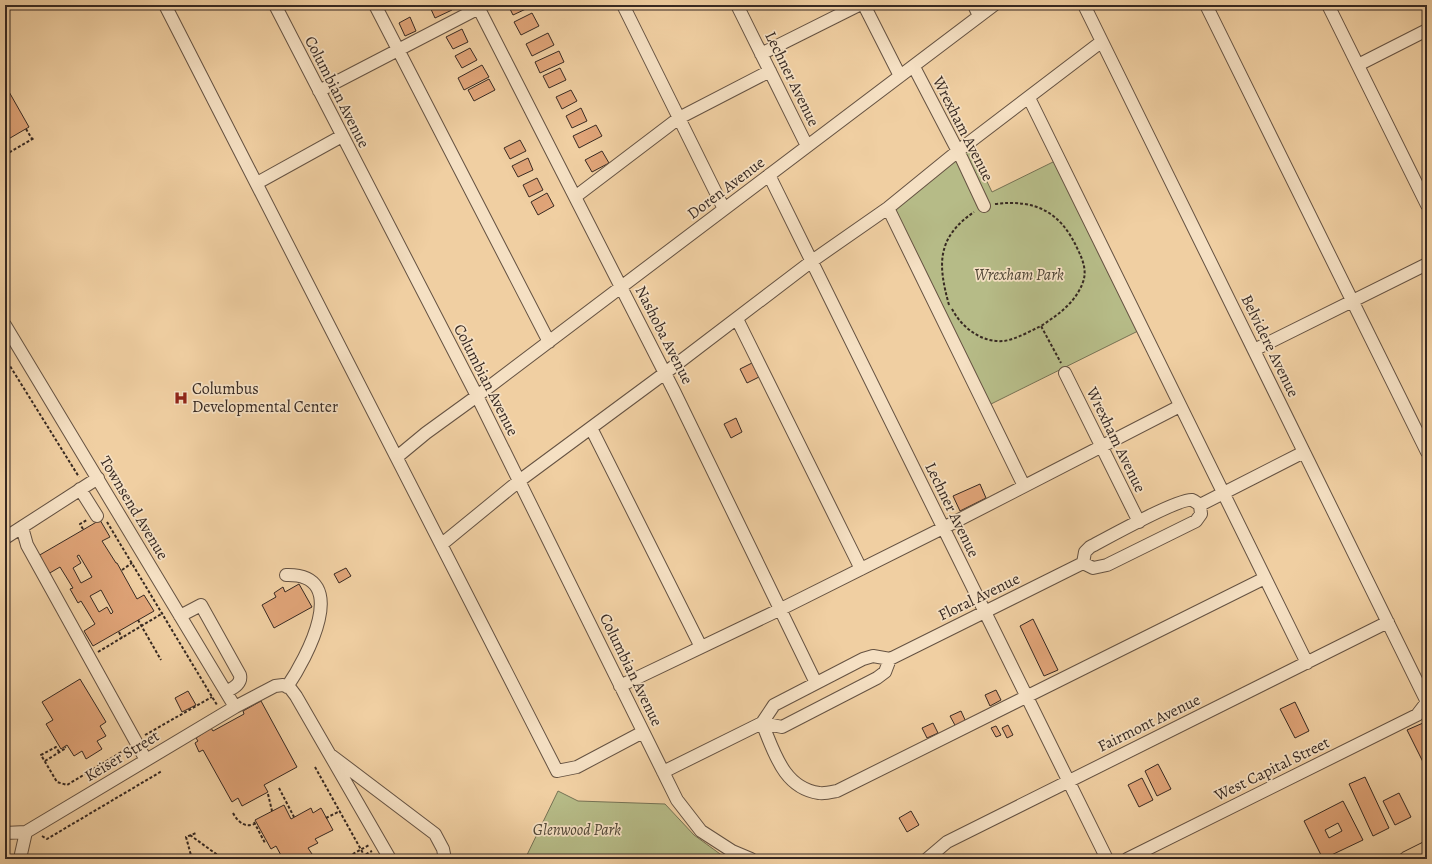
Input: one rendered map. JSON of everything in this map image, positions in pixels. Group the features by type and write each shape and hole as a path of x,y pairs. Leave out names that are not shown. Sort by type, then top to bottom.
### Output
{"main road":[{"path":"1407,859 1427,849"}],"street":[{"path":"165,5 557,771 577,767 643,732"},
{"name":"Columbian Avenue","path":"275,5 477,396 663,772"},
{"path":"375,5 549,342"},
{"path":"622,5 724,209"},
{"name":"Lechner Avenue","path":"737,5 807,146"},
{"path":"761,54 858,5"},
{"path":"864,5 900,76"},
{"path":"974,5 979,16"},
{"name":"Doren Avenue","path":"397,457 426,433 914,67 994,5"},
{"name":"Belvidere Avenue","path":"1084,5 1427,702"},
{"path":"1206,5 1427,452"},
{"path":"1328,5 1427,205"},
{"path":"319,91 478,7"},
{"name":"Nashoba Avenue","path":"478,7 622,287 816,683"},
{"path":"1358,65 1427,30"},
{"path":"442,544 519,481 665,374 812,261 888,208 958,151 1101,42"},
{"name":"Wrexham Avenue","path":"914,67 958,151 984,206"},
{"path":"575,197 679,118 770,71"},
{"path":"1029,98 1308,663"},
{"path":"257,183 342,136"},
{"name":"Lechner Avenue","path":"769,175 1107,859"},
{"path":"888,208 1024,486"},
{"path":"1254,350 1427,264"},
{"path":"737,319 861,569"},
{"name":"Townsend Avenue","path":"5,325 235,707"},
{"name":"Wrexham Avenue","path":"1065,372 1139,522"},
{"path":"620,686 781,609 944,528 1180,406"},
{"path":"591,428 701,647"},
{"path":"1200,505 1304,452"},
{"path":"5,538 98,478"},
{"path":"82,488 101,517"},
{"path":"1192,500 1200,505 1201,514 1196,521 1100,567 1093,568 1083,563 1085,552 1090,547 1139,522 1182,502 1192,500"},
{"path":"22,527 27,545 146,760"},
{"name":"Floral Avenue","path":"890,659 1083,563"},
{"path":"286,575 308,578 317,586 321,595 322,607 304,658 287,687 296,696 390,859"},
{"path":"762,723 782,769 796,785 819,794 837,791 1027,698 1265,578"},
{"path":"177,611 201,605 240,675 241,679 239,683 226,692"},
{"name":"Fairmont Avenue","path":"928,859 947,842 1388,622"},
{"path":"751,859 732,851 701,831 677,800 663,772 762,723 774,705 863,659 873,656 890,659 885,672 877,678 782,727 762,723"},
{"name":"Keiser Street","path":"5,833 26,832 222,714 274,686 283,685 287,687"},
{"name":"West Capital Street","path":"1127,859 1417,715 1427,702"},
{"path":"329,753 435,834 443,849 445,859"},
{"path":"22,859 21,854 26,832"}],"path":[{"path":"5,155 33,138 26,129"},
{"path":"1008,202 1031,204 1055,217 1070,232 1084,263 1084,282 1069,304 1059,314 1041,326 1005,341 995,341 980,337 968,330 955,315 950,305 941,274 942,255 952,233 963,220 984,206 1008,202"},
{"path":"938,310 950,305"},
{"path":"1041,326 1065,372"},
{"path":"5,358 82,488"},
{"path":"101,517 132,563 222,714"},
{"path":"122,570 132,563"},
{"path":"95,654 162,614 177,611"},
{"path":"138,620 161,660"},
{"path":"118,632 122,638"},
{"path":"59,752 56,747 41,755 58,782 67,785 132,746 135,740 212,697"},
{"path":"45,761 66,748 65,747"},
{"path":"315,767 364,855"},
{"path":"26,832 47,839 162,771"},
{"path":"279,788 294,817"},
{"path":"268,794 272,811"},
{"path":"326,818 340,811"},
{"path":"233,813 240,823 247,826 255,823 265,843"},
{"path":"192,859 186,838 196,833"},
{"path":"190,835 223,859"},
{"path":"344,859 380,842"},
{"path":"357,859 380,842"},
{"path":"310,855 312,859"}],"green space":[{"name":"Wrexham Park","path":"971,148 992,192 1055,161 1138,331 989,405 893,207"},
{"name":"Glenwood Park","path":"558,791 578,801 665,804 694,835 727,859 525,859"}],"building":[{"path":"434,5 449,5 452,10 435,18 430,7"},
{"path":"508,5 527,5 528,8 513,15"},
{"path":"532,13 539,26 521,35 514,22"},
{"path":"410,17 416,31 405,36 399,23"},
{"path":"462,29 468,42 453,49 446,37"},
{"path":"548,33 554,45 532,56 526,44"},
{"path":"470,48 477,60 462,68 455,56"},
{"path":"559,51 564,62 540,73 535,62"},
{"path":"482,65 489,77 464,90 458,78"},
{"path":"560,68 566,80 549,88 543,76"},
{"path":"489,79 495,90 474,101 468,90"},
{"path":"8,90 29,127 5,141 5,92"},
{"path":"571,90 577,101 562,109 556,97"},
{"path":"581,108 587,121 572,128 566,116"},
{"path":"596,125 602,136 579,148 573,136"},
{"path":"520,140 526,151 510,159 504,148"},
{"path":"602,151 609,163 592,172 585,160"},
{"path":"528,158 533,170 518,177 512,166"},
{"path":"537,178 543,190 529,197 523,185"},
{"path":"547,193 554,206 538,215 531,202"},
{"path":"752,363 759,377 747,383 740,369"},
{"path":"736,418 742,432 731,438 724,424"},
{"path":"980,484 986,498 960,511 953,496"},
{"path":"100,520 110,537 102,541 117,563 137,599 144,595 154,611 93,646 84,631 95,624 81,601 78,603 70,589 73,588 60,567 48,574 38,556","holes":["79,555 92,577 81,583 73,568 81,563 77,556","101,590 113,612 111,614 107,607 99,612 90,596"]},
{"path":"346,568 351,576 339,583 334,574"},
{"path":"299,584 312,607 274,628 262,605 276,597 274,593 283,587 285,592"},
{"path":"1033,619 1058,670 1044,676 1020,626"},
{"path":"80,679 106,722 100,726 106,736 97,741 102,749 86,759 82,751 74,756 67,745 61,749 46,724 53,720 42,702"},
{"path":"996,690 1001,700 990,706 985,695"},
{"path":"188,691 196,705 182,712 175,698"},
{"path":"261,701 297,767 264,785 268,792 242,806 238,798 232,802 203,750 199,752 195,743 198,741 196,738 211,728 213,731 244,714 243,711"},
{"path":"1295,702 1309,731 1295,738 1280,709"},
{"path":"961,711 966,722 956,727 950,716"},
{"path":"933,723 938,733 927,738 922,728"},
{"path":"1423,723 1427,731 1427,762 1424,764 1407,730"},
{"path":"1008,725 1013,735 1007,738 1002,728"},
{"path":"996,726 1001,735 996,737 991,728"},
{"path":"1158,764 1171,789 1157,796 1145,771"},
{"path":"1365,777 1389,828 1373,836 1349,784"},
{"path":"1142,778 1153,800 1139,807 1128,785"},
{"path":"1399,793 1411,817 1395,825 1383,801"},
{"path":"1343,801 1363,840 1323,859 1304,821","holes":["1338,823 1342,831 1329,838 1325,830"]},
{"path":"284,805 291,819 311,808 313,813 321,808 333,830 315,839 318,843 308,848 312,854 308,857 309,859 283,859 276,846 271,849 255,820"},
{"path":"911,811 919,825 907,832 899,818"}],"place":[{"name":"Columbus Developmental Center","path":"181,398"}]}
